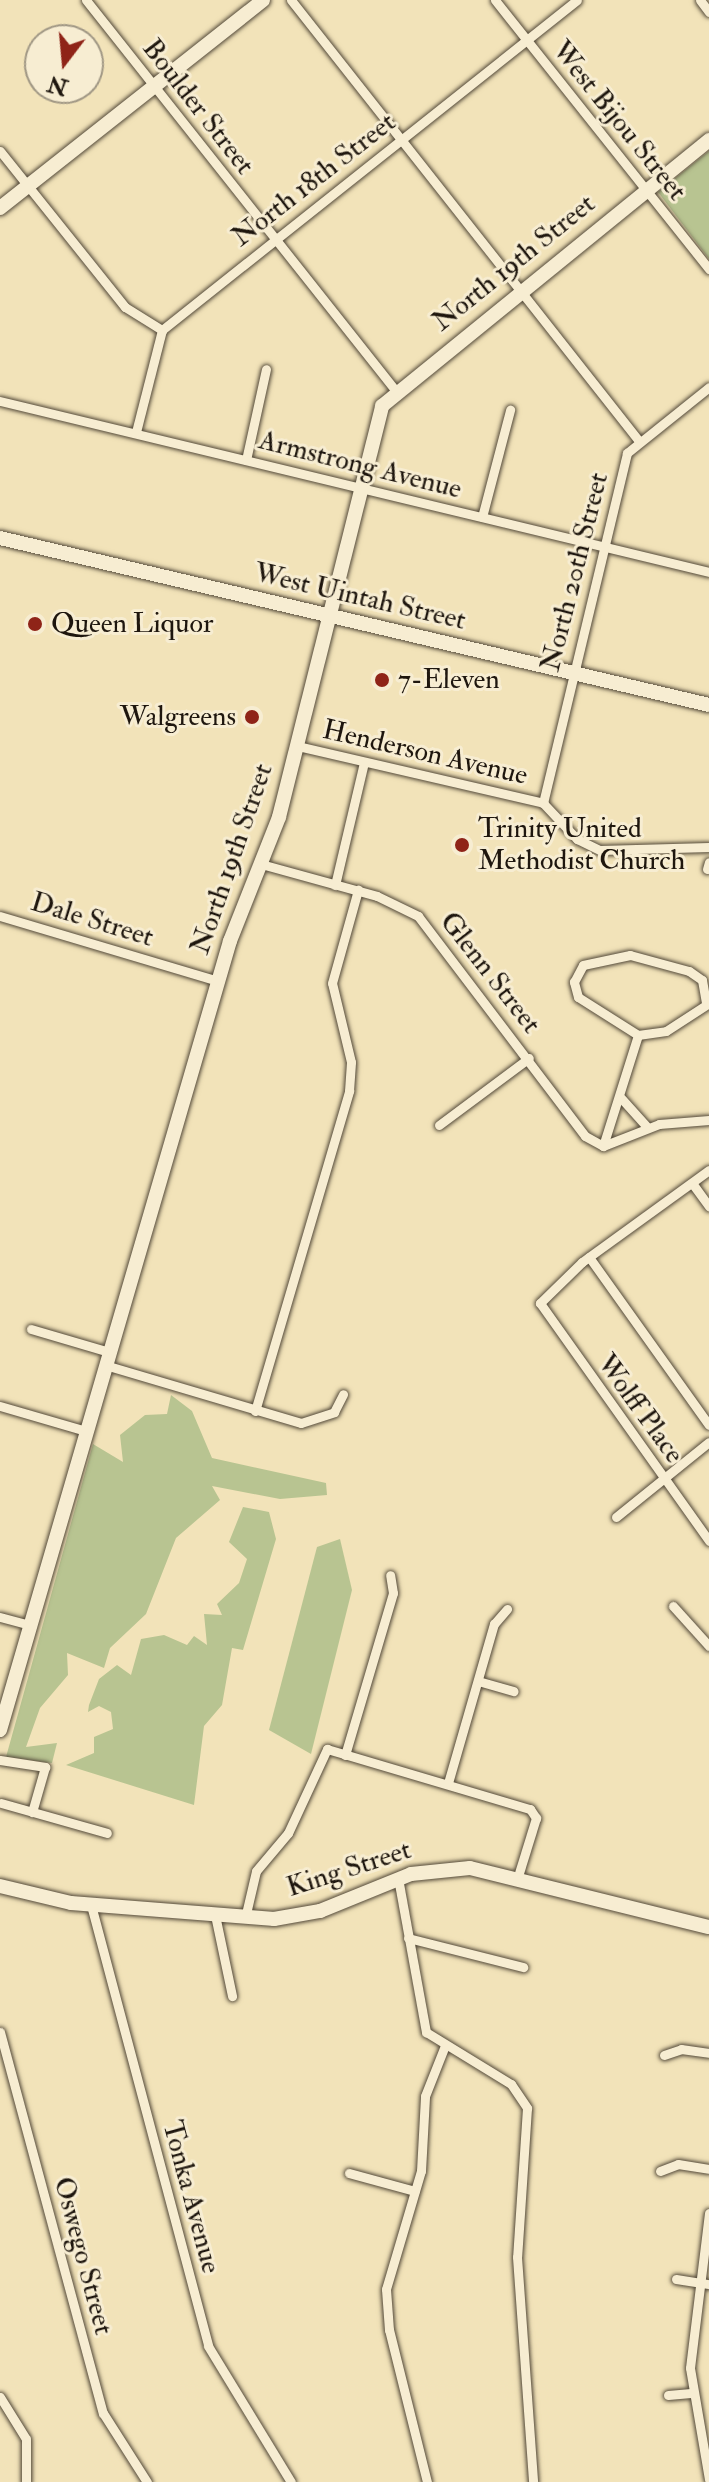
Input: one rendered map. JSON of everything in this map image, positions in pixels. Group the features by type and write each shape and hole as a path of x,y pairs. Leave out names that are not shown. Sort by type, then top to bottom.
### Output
{"street":[{"name":"Boulder Street","path":"86,0 395,390"},
{"path":"0,208 263,0"},
{"path":"291,0 639,441"},
{"name":"West Bijou Street","path":"495,0 709,269"},
{"name":"North 18th Street","path":"162,330 577,0"},
{"path":"700,0 709,12"},
{"name":"North 19th Street","path":"0,1730 218,981 261,864 297,746 379,413 395,390 522,293 709,140"},
{"path":"0,151 125,307 162,330 136,432"},
{"path":"246,460 266,369"},
{"name":"North 20th Street","path":"543,803 625,461 639,441 709,387"},
{"name":"Armstrong Avenue","path":"0,401 709,572"},
{"path":"482,517 510,410"},
{"name":"West Uintah Street","path":"0,538 709,705"},
{"name":"Henderson Avenue","path":"297,746 543,803"},
{"path":"335,885 364,762"},
{"path":"543,803 563,817 577,839 600,850 709,847"},
{"name":"Glenn Street","path":"261,864 358,890 427,924 585,1136 603,1146"},
{"path":"255,1411 351,1081 332,983 358,890"},
{"name":"Dale Street","path":"0,916 218,981"},
{"path":"630,955 689,971 702,980 707,1002 666,1031 638,1035 578,997 574,982 583,965 630,955"},
{"path":"603,1146 621,1098 638,1035"},
{"path":"439,1125 529,1058"},
{"path":"621,1098 647,1127"},
{"path":"603,1146 647,1127 709,1120"},
{"path":"709,1170 589,1257 709,1425"},
{"path":"692,1183 709,1206"},
{"name":"Wolff Place","path":"589,1257 541,1300 660,1476 709,1541"},
{"path":"31,1329 255,1411 311,1423 334,1412 343,1394"},
{"path":"0,1406 86,1431"},
{"path":"616,1517 660,1476 709,1442"},
{"path":"345,1755 393,1593 390,1575"},
{"path":"673,1606 709,1646"},
{"path":"448,1783 494,1624 507,1609"},
{"path":"0,1617 30,1625"},
{"path":"478,1681 514,1691"},
{"path":"245,1918 256,1871 288,1833 327,1749 448,1783 534,1812 518,1876"},
{"path":"0,1760 45,1767 32,1812"},
{"path":"1,1803 107,1833"},
{"name":"King Street","path":"0,1886 91,1905 245,1918 320,1911 398,1878 470,1868 518,1876 709,1927"},
{"path":"398,1878 423,2024 444,2048 511,2084 527,2108 515,2320 533,2482"},
{"name":"Tonka Avenue","path":"91,1905 208,2346 290,2482"},
{"path":"215,1915 232,1996"},
{"path":"408,1938 523,1967"},
{"name":"Oswego Street","path":"0,2032 103,2413 147,2482"},
{"path":"427,2482 386,2304 391,2262 415,2191 425,2096 444,2048"},
{"path":"664,2055 681,2049 709,2053"},
{"path":"660,2171 678,2164 709,2169"},
{"path":"349,2173 415,2191"},
{"path":"709,2213 697,2282 691,2393 709,2479"},
{"path":"676,2279 709,2284"},
{"path":"668,2395 691,2393"},
{"path":"0,2397 26,2439 26,2482"}],"green space":[{"path":"709,151 709,259 658,192"},
{"path":"171,1395 192,1411 212,1458 326,1483 327,1495 280,1499 212,1486 220,1500 176,1538 146,1614 110,1648 104,1668 67,1653 68,1675 40,1708 26,1747 57,1743 52,1763 6,1757 93,1444 123,1462 120,1435 145,1415 167,1414"},
{"path":"243,1507 269,1512 276,1539 243,1650 232,1648 222,1705 204,1726 194,1805 66,1765 94,1753 94,1737 113,1729 111,1712 99,1706 88,1712 89,1705 99,1679 117,1665 131,1675 141,1639 164,1635 187,1645 194,1636 207,1645 204,1614 222,1615 217,1604 239,1583 247,1559 229,1542"},
{"path":"340,1539 352,1590 311,1754 269,1730 317,1547"}],"place":[{"name":"Queen Liquor","path":"35,624"},
{"name":"7-Eleven","path":"382,680"},
{"name":"Walgreens","path":"252,717"},
{"name":"Trinity United Methodist Church","path":"462,845"}]}
